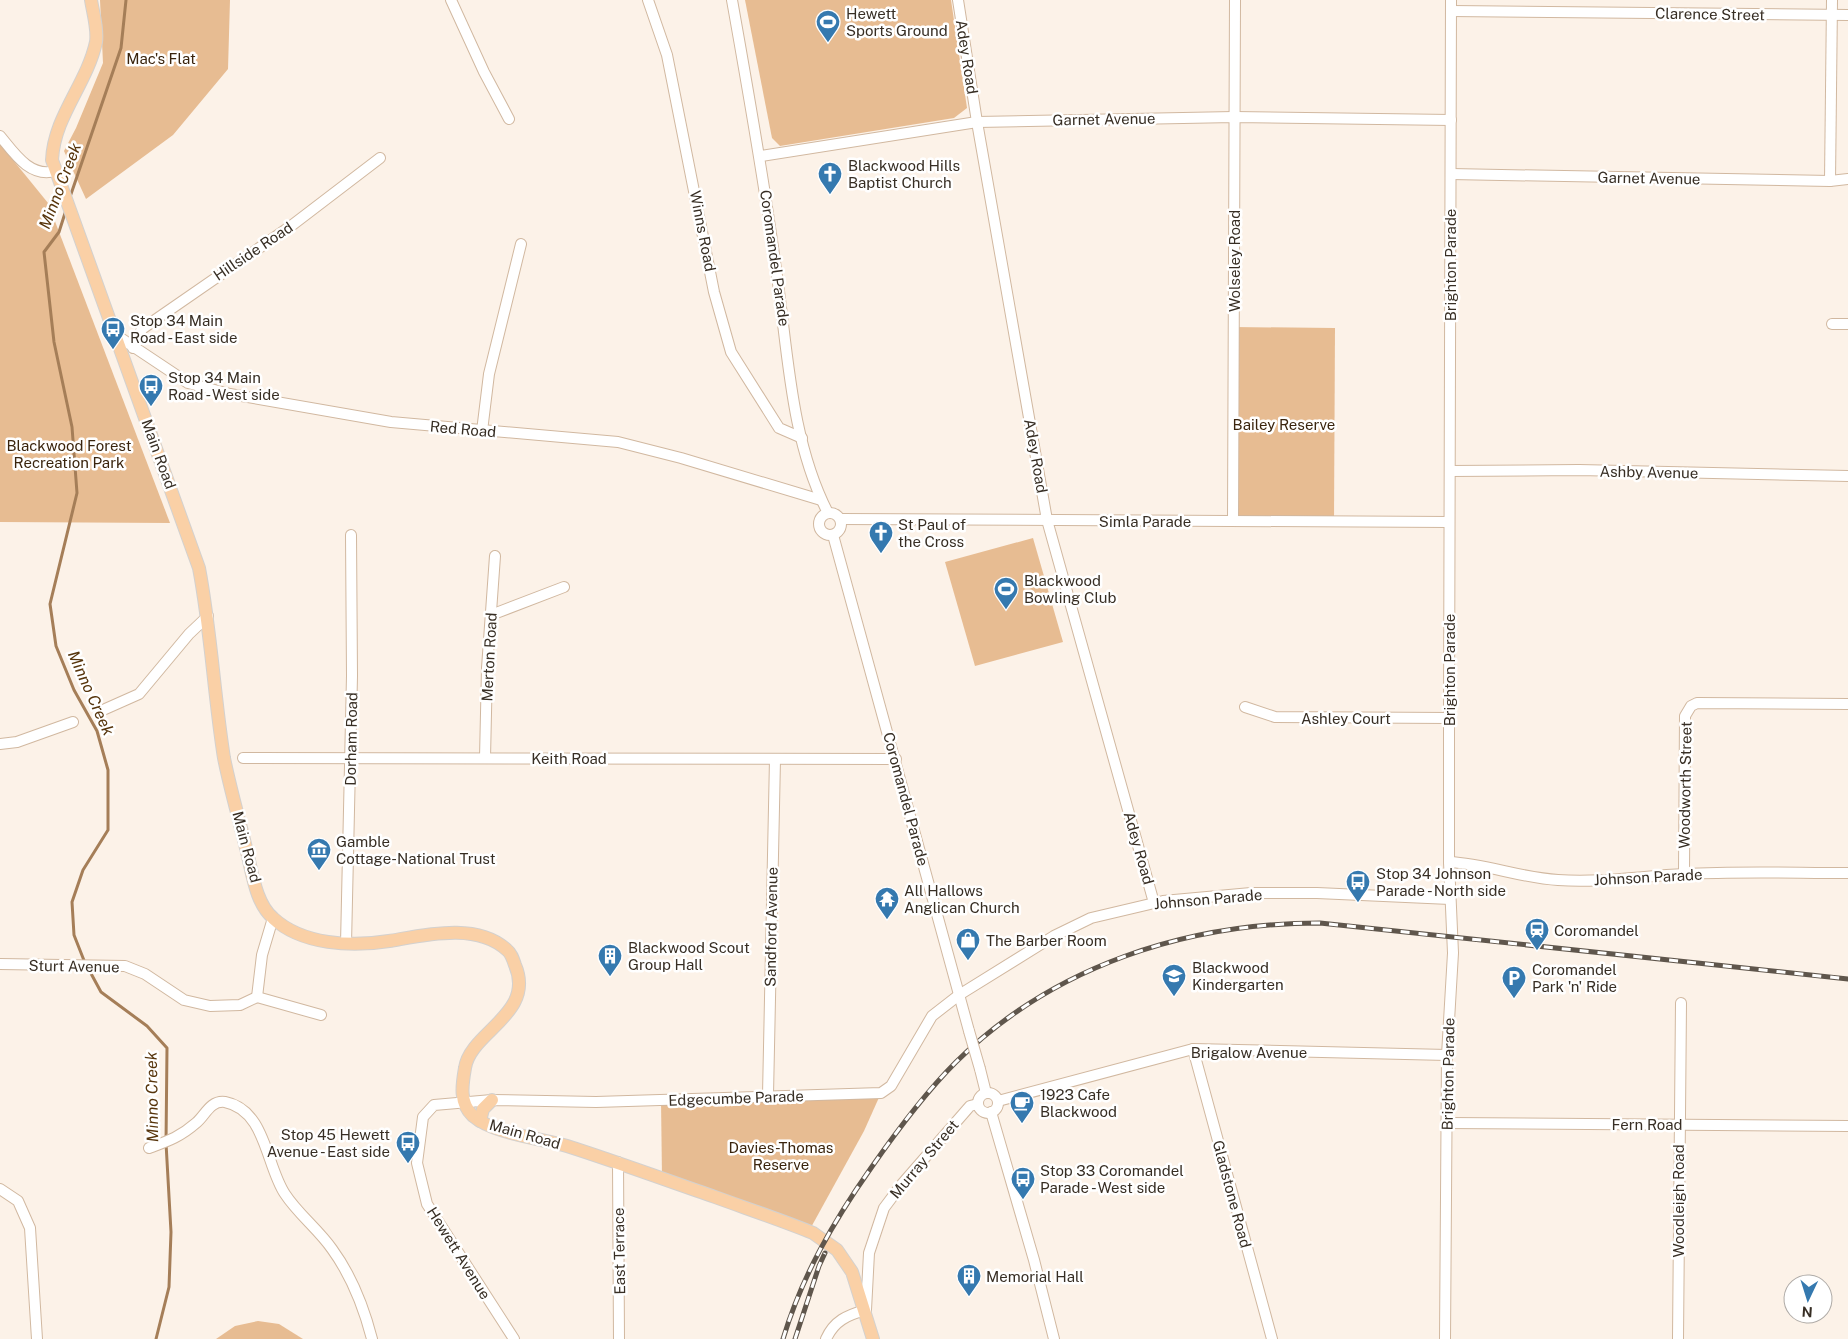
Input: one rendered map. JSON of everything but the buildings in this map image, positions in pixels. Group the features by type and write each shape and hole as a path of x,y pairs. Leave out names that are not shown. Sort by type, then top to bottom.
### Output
{"main road":[{"name":"Main Road","path":"91,0 96,41 56,132 52,149 55,170 199,568 208,616 224,758 254,879 264,906 273,918 298,933 323,940 346,944 370,944 445,933 493,940 509,951 518,972 519,987 515,999 503,1019 465,1062 461,1092 469,1111 480,1121 493,1127 557,1143 618,1162 799,1227 824,1240 839,1252 852,1272 866,1310 873,1339"},
{"path":"480,1121 483,1109 492,1100"}],"street":[{"path":"451,0 484,72 510,119"},
{"name":"Winns Road","path":"648,0 667,55 714,292 731,352 779,428 802,438"},
{"name":"Coromandel Parade","path":"732,0 761,156 798,426 821,500 828,513"},
{"name":"Adey Road","path":"958,0 977,122 1047,520 1154,904"},
{"name":"Wolseley Road","path":"1233,521 1235,0"},
{"name":"Brighton Parade","path":"1445,1339 1447,1055 1453,953 1449,862 1448,718 1451,0"},
{"path":"1830,181 1832,0"},
{"name":"Clarence Street","path":"1451,11 1848,15"},
{"name":"Garnet Avenue","path":"761,156 977,122 1234,117 1451,120"},
{"path":"0,136 26,165 46,173 55,170"},
{"name":"Hillside Road","path":"133,348 142,329 290,226 380,158"},
{"name":"Garnet Avenue","path":"1451,174 1848,180"},
{"path":"482,431 489,374 522,244"},
{"path":"1832,324 1848,324"},
{"name":"Red Road","path":"116,336 188,383 230,394 391,422 618,442 681,458 821,500"},
{"path":"788,432 798,426"},
{"name":"Ashby Avenue","path":"1450,471 1579,470 1848,476"},
{"path":"828,513 835,514 841,519 841,529 833,535 825,534 819,525 821,518 828,513"},
{"name":"Simla Parade","path":"841,519 1449,522"},
{"name":"Dorham Road","path":"346,944 352,535"},
{"name":"Coromandel Parade","path":"833,535 896,759 986,1093"},
{"name":"Merton Road","path":"485,758 487,668 495,556"},
{"path":"491,615 564,587"},
{"path":"104,710 139,694 188,634 208,616"},
{"name":"Woodworth Street","path":"1684,874 1686,716 1691,706 1697,703 1848,704"},
{"name":"Ashley Court","path":"1245,707 1275,717 1448,718"},
{"path":"0,744 17,742 73,722"},
{"name":"Keith Road","path":"243,758 896,759"},
{"name":"Sandford Avenue","path":"768,1096 775,759"},
{"name":"Johnson Parade","path":"1449,862 1495,867 1526,876 1558,880 1635,878 1684,874 1848,873"},
{"name":"Johnson Parade","path":"959,995 1054,936 1091,918 1154,904 1250,893 1317,893 1450,899"},
{"path":"273,918 262,955 257,997 321,1014"},
{"name":"Sturt Avenue","path":"0,964 125,966 145,974 184,1000 210,1006 240,1005 257,997"},
{"name":"Edgecumbe Parade","path":"464,1101 596,1102 881,1093 890,1086 932,1016 959,995"},
{"name":"Woodleigh Road","path":"1678,1339 1678,1125 1681,1003"},
{"name":"Brigalow Avenue","path":"998,1101 1192,1049 1447,1055"},
{"name":"Gladstone Road","path":"1192,1049 1272,1339"},
{"path":"986,1093 994,1095 998,1101 997,1107 991,1112 982,1111 978,1104 980,1097 986,1093"},
{"name":"Hewett Avenue","path":"464,1101 434,1105 423,1117 417,1164 427,1204 514,1339"},
{"path":"149,1148 166,1143 197,1122 216,1103 225,1102 245,1111 256,1127 284,1193 332,1249 351,1281 372,1339"},
{"name":"Murray Street","path":"866,1310 869,1252 884,1208 902,1184 970,1106 978,1104"},
{"path":"991,1112 1034,1260 1054,1339"},
{"name":"Fern Road","path":"1447,1123 1848,1126"},
{"name":"East Terrace","path":"618,1162 620,1339"},
{"path":"0,1189 18,1201 30,1228 37,1339"},
{"path":"826,1339 831,1328 838,1321 850,1314 866,1310"}],"green space":[{"name":"Mac's Flat","path":"100,0 230,0 228,69 173,135 86,199 64,151 76,128 103,63"},
{"path":"745,0 951,0 967,108 954,118 780,146 772,138"},
{"name":"Blackwood Forest Recreation Park","path":"0,144 48,203 170,523 0,522"},
{"name":"Bailey Reserve","path":"1233,327 1335,328 1334,522 1233,521"},
{"name":"Blackwood Bowling Club","path":"1033,538 1063,642 975,666 945,562"},
{"name":"Davies-Thomas Reserve","path":"881,1093 864,1131 809,1231 662,1178 661,1100"},
{"path":"258,1321 279,1324 303,1339 216,1339 235,1326"}],"waterway":[{"name":"Minno Creek","path":"70,197 121,48 126,0"},
{"name":"Minno Creek","path":"66,210 59,232 44,252 54,342 72,427 77,493 50,604 56,646 74,690 97,731 108,770 108,830 83,870 72,902 74,935 85,963"},
{"name":"Minno Creek","path":"88,968 101,992 147,1026 167,1048 166,1143 171,1232 169,1287 156,1339"}],"railway":[{"path":"783,1339 799,1293 831,1229 881,1154 933,1087 956,1062 994,1028 1035,1000 1078,976 1124,956 1220,931 1270,925 1320,923 1848,979"},
{"path":"795,1339 825,1253"}],"place":[{"name":"Hewett Sports Ground","path":"828,43"},
{"name":"Blackwood Hills Baptist Church","path":"830,195"},
{"name":"Stop 34 Main Road - East side","path":"113,350"},
{"name":"Stop 34 Main Road - West side","path":"151,407"},
{"name":"St Paul of the Cross","path":"881,554"},
{"name":"Blackwood Bowling Club","path":"1006,610"},
{"name":"Gamble Cottage-National Trust","path":"319,871"},
{"name":"Stop 34 Johnson Parade - North side","path":"1358,903"},
{"name":"All Hallows Anglican Church","path":"887,920"},
{"name":"Coromandel","path":"1537,951"},
{"name":"The Barber Room","path":"968,961"},
{"name":"Blackwood Scout Group Hall","path":"610,977"},
{"name":"Blackwood Kindergarten","path":"1174,997"},
{"name":"Coromandel Park 'n' Ride","path":"1514,999"},
{"name":"1923 Cafe Blackwood","path":"1022,1124"},
{"name":"Stop 45 Hewett Avenue - East side","path":"408,1164"},
{"name":"Stop 33 Coromandel Parade - West side","path":"1023,1200"},
{"name":"Memorial Hall","path":"969,1297"}]}
